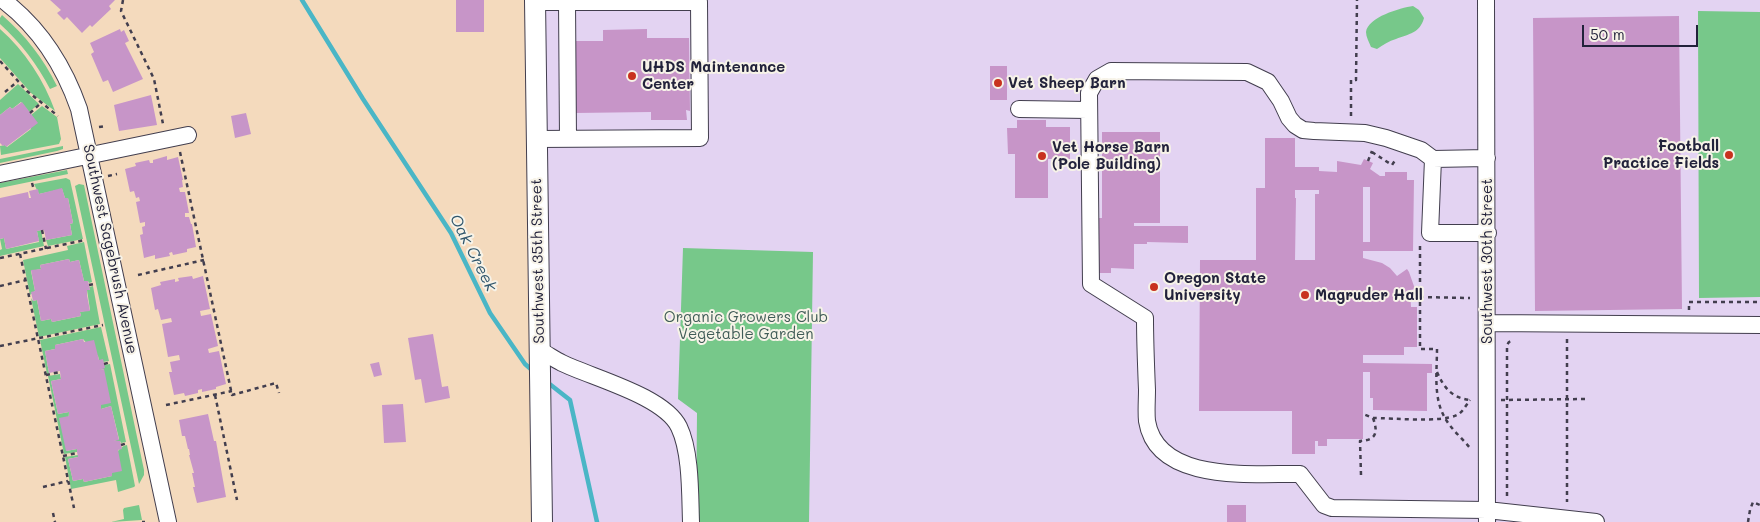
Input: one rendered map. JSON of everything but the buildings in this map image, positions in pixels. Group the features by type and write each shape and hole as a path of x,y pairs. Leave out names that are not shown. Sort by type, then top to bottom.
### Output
{"main road":[{"name":"Southwest 35th Street","path":"535,1 542,522"}],"street":[{"name":"Southwest Sagebrush Avenue","path":"2,0 27,21 44,41 59,63 80,109 168,522"},
{"name":"Southwest 30th Street","path":"1486,0 1488,158 1487,516"},
{"path":"535,1 699,2 700,128 700,138 536,139"},
{"path":"568,2 568,139"},
{"path":"1488,158 1433,158 1422,150 1365,133 1303,130 1289,118 1281,101 1268,82 1257,76 1237,71 1111,71 1097,79 1089,93 1091,284 1145,318 1147,422 1154,440 1173,459 1196,469 1218,472 1300,474 1324,505 1332,508 1596,522"},
{"path":"1019,109 1088,110"},
{"path":"0,174 188,135"},
{"path":"1433,158 1430,233 1488,233"},
{"path":"1487,323 1760,324"},
{"path":"539,357 562,363 636,393 655,404 674,419 680,428 686,451 691,522"}],"path":[{"path":"123,0 121,11 154,79 169,152 178,151 182,156 232,394 276,383 279,393"},
{"path":"1351,132 1351,80 1356,80 1357,0"},
{"path":"1,63 18,82 58,116"},
{"path":"5,92 18,82"},
{"path":"30,113 41,103"},
{"path":"1372,152 1392,165 1399,154"},
{"path":"32,183 34,190"},
{"path":"42,230 46,249"},
{"path":"1420,239 1420,349 1437,349 1438,397 1445,418 1470,448"},
{"path":"0,258 85,240"},
{"path":"20,254 31,296 74,508"},
{"path":"138,275 204,260"},
{"path":"0,286 26,280"},
{"path":"89,285 94,284"},
{"path":"1420,297 1470,298"},
{"path":"1689,324 1689,302 1760,302"},
{"path":"1567,323 1567,502"},
{"path":"0,346 103,325"},
{"path":"1508,500 1507,345 1509,342 1518,339"},
{"path":"104,364 111,362"},
{"path":"1437,371 1445,387 1459,398 1470,400 1587,400"},
{"path":"46,375 60,372"},
{"path":"166,405 232,391"},
{"path":"215,395 237,500"},
{"path":"1363,414 1373,418 1445,418 1457,415 1470,400"},
{"path":"1361,475 1360,441 1371,440 1374,437 1376,432 1373,418"},
{"path":"121,445 128,443"},
{"path":"63,456 77,453"},
{"path":"43,487 68,481"},
{"path":"1748,522 1753,502 1760,504"},
{"path":"53,513 55,522"}],"shaded area":[{"name":"Oregon State University","path":"545,0 1760,0 1760,522 551,522"}],"green space":[{"path":"1413,6 1419,10 1424,18 1417,30 1388,42 1377,49 1371,47 1366,32 1372,22 1385,14"},
{"name":"Football Practice Fields","path":"1698,11 1760,12 1760,297 1699,298"},
{"path":"2,15 33,48 57,86 50,89 28,54 0,24"},
{"path":"0,29 18,47 33,67 51,99 55,111 31,93 0,58"},
{"path":"18,84 39,104 29,112 21,102 12,109 10,107 0,115 0,100"},
{"path":"42,106 57,117 61,139 59,144 1,155 0,146 5,145 7,147 31,129 31,115"},
{"path":"63,146 63,149 57,151 0,163 0,159"},
{"path":"67,170 68,174 0,188 0,183"},
{"path":"66,178 70,180 83,239 48,246 46,240 72,235 70,224 73,223 68,198 65,198 62,189 39,194 34,184"},
{"path":"79,184 84,185 144,470 144,475 139,484 75,186"},
{"path":"41,230 44,246 0,256 0,250 2,249 0,239 4,238 6,249 39,242 37,231"},
{"path":"84,242 92,282 84,281 79,260 70,262 69,259 40,265 41,269 31,271 35,291 30,295 23,260 68,250 67,246"},
{"name":"Organic Growers Club Vegetable Garden","path":"683,248 813,252 809,522 696,522 697,413 678,399"},
{"path":"93,286 100,324 39,337 31,298 33,301 37,300 41,321 51,319 52,322 81,316 80,312 90,310 87,290 90,290 89,287"},
{"path":"101,327 109,361 103,362 99,360 98,356 83,339 55,345 55,349 45,351 49,373 47,374 40,340"},
{"path":"110,364 126,442 121,443 120,441 114,441 119,439 111,406 101,409 104,369 99,370 104,365"},
{"path":"60,374 61,379 51,381 58,414 69,412 66,451 77,449 77,452 64,454 48,376"},
{"path":"127,445 134,487 118,492 116,480 71,489 65,457 78,455 78,457 68,459 73,481 83,479 84,482 112,476 117,453 123,446"},
{"path":"139,505 142,520 111,522 124,519 124,508"}],"waterway":[{"name":"Oak Creek","path":"302,0 363,99 451,233 490,313 525,364 533,371"},
{"name":"Oak Creek","path":"547,382 570,400 597,522"}],"place":[{"name":"UHDS Maintenance Center","path":"632,76"},
{"name":"Vet Sheep Barn","path":"998,83"},
{"name":"Football Practice Fields","path":"1729,155"},
{"name":"Vet Horse Barn (Pole Building)","path":"1042,156"},
{"name":"Oregon State University","path":"1154,287"},
{"name":"Magruder Hall","path":"1305,295"}]}
